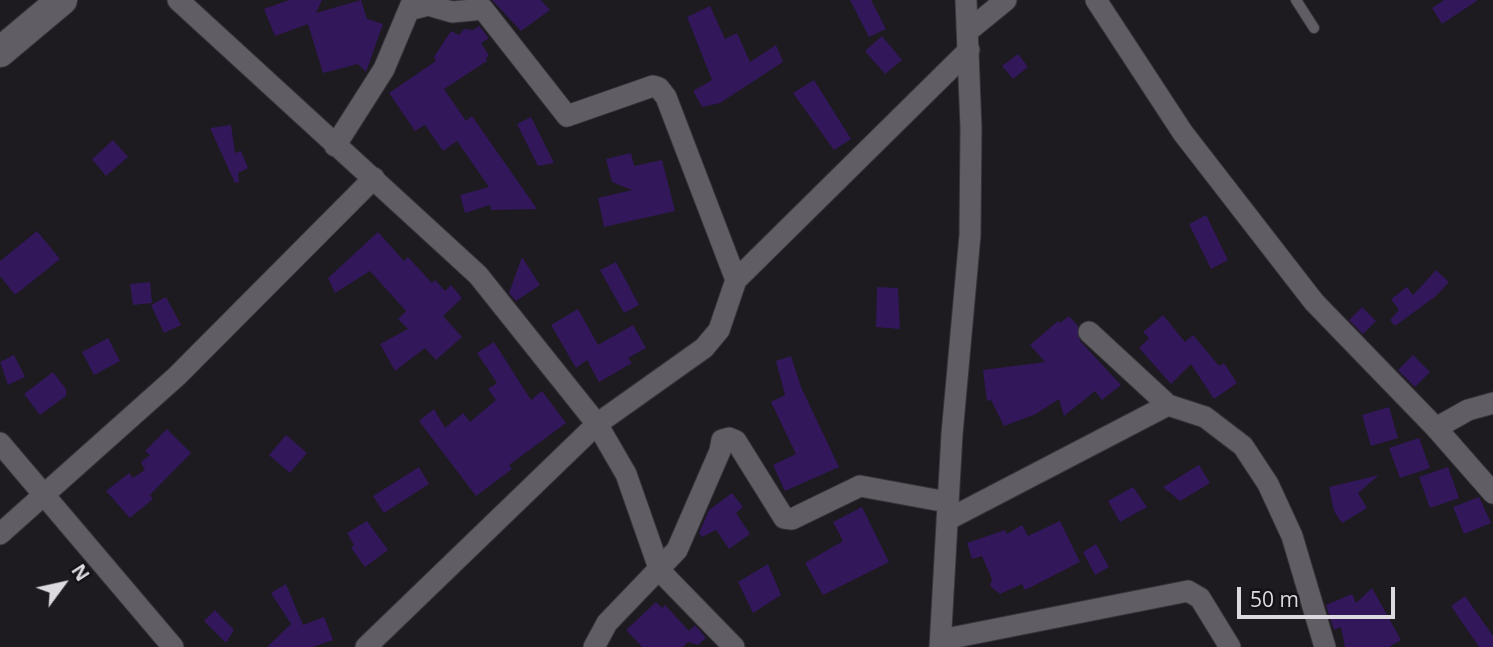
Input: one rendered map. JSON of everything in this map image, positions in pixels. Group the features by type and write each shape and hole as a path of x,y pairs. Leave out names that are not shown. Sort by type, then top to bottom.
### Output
{"street":[{"path":"0,52 62,0"},
{"path":"178,0 478,275 597,424 626,474 660,571 734,647"},
{"path":"966,0 969,40 970,235 947,511 941,644 1188,591 1200,598 1230,647"},
{"path":"366,647 597,424 704,348 719,330 736,280 1006,0"},
{"path":"1096,0 1183,133 1314,302 1492,486"},
{"path":"335,146 384,69 411,5 428,5 452,12 483,9 567,116 653,86 660,88 666,97 736,280"},
{"path":"0,534 177,376 374,178"},
{"path":"1089,332 1168,404 1206,418 1243,446 1292,536 1325,647"},
{"path":"1436,428 1468,411 1493,403"},
{"path":"594,647 607,622 660,571 677,550 696,511 722,440 736,441 784,518 792,519 860,486 947,511 1168,404"},
{"path":"0,443 173,647"}],"lane":[{"path":"1296,0 1314,28"}],"building":[{"path":"289,0 322,0 316,13 361,0 367,19 383,24 366,72 358,64 323,73 308,24 275,36 264,9"},
{"path":"492,0 541,0 550,10 521,31"},
{"path":"850,0 871,0 886,29 869,37"},
{"path":"1444,0 1478,0 1442,24 1432,8"},
{"path":"710,6 725,39 737,33 750,62 776,45 783,62 720,103 702,107 693,91 712,80 687,17"},
{"path":"479,26 489,38 481,43 489,56 487,61 444,89 466,121 472,116 537,209 491,210 490,205 465,213 460,195 489,187 457,141 443,151 425,125 415,131 389,93 436,61 434,57 451,31 459,35 464,29 473,30"},
{"path":"882,36 902,60 885,74 865,51"},
{"path":"1018,54 1028,67 1013,79 1002,66"},
{"path":"814,80 851,139 834,150 793,93"},
{"path":"531,117 554,163 538,166 517,124"},
{"path":"231,125 235,153 241,151 248,168 238,173 239,182 235,183 210,128"},
{"path":"113,140 128,157 106,176 92,159"},
{"path":"631,153 634,166 662,160 675,211 604,227 598,198 632,190 612,182 606,159"},
{"path":"1206,215 1228,260 1211,269 1189,224"},
{"path":"37,231 60,259 15,295 0,276 0,261"},
{"path":"378,232 404,261 408,257 432,283 435,280 445,291 451,285 462,298 443,316 462,337 436,360 425,348 395,371 380,344 408,329 398,319 406,311 370,271 335,293 328,278"},
{"path":"522,257 540,285 516,301 509,293"},
{"path":"616,262 639,305 624,313 600,270"},
{"path":"1436,270 1449,282 1436,296 1395,326 1390,320 1399,310 1391,299 1407,287 1413,295"},
{"path":"150,282 152,303 133,305 130,284"},
{"path":"877,287 898,288 900,329 876,327"},
{"path":"166,297 181,325 164,333 151,305"},
{"path":"1362,307 1376,321 1363,334 1349,320"},
{"path":"578,309 598,345 633,325 646,348 628,358 632,363 599,382 587,360 576,368 551,325"},
{"path":"1163,315 1185,342 1193,335 1219,366 1224,363 1237,383 1214,399 1191,364 1171,384 1139,348 1149,338 1143,332"},
{"path":"1069,316 1078,326 1080,341 1121,385 1102,400 1095,391 1064,416 1059,399 1036,414 1004,426 991,400 987,401 983,370 1045,362 1030,345 1058,321 1060,323"},
{"path":"108,338 120,361 94,375 82,352"},
{"path":"494,342 531,400 542,391 566,423 509,465 512,469 476,496 419,421 434,409 445,428 463,413 470,422 496,400 488,389 497,383 477,353"},
{"path":"14,355 25,377 8,385 0,362"},
{"path":"1413,355 1430,372 1415,387 1398,370"},
{"path":"791,356 801,387 839,467 785,491 773,465 796,454 771,402 785,395 776,361"},
{"path":"53,372 66,389 66,396 40,415 24,394"},
{"path":"1389,407 1398,438 1371,446 1362,415"},
{"path":"167,429 191,453 150,495 153,499 130,518 106,491 129,473 133,478 145,470 141,462 150,455 145,451"},
{"path":"286,435 307,453 290,473 269,455"},
{"path":"1419,438 1430,468 1400,478 1389,448"},
{"path":"1199,465 1210,483 1180,501 1163,487"},
{"path":"419,467 429,484 384,513 373,496"},
{"path":"1448,467 1459,498 1430,508 1419,477"},
{"path":"1379,475 1358,493 1367,508 1342,523 1334,511 1329,487"},
{"path":"1133,487 1147,507 1120,522 1108,501"},
{"path":"732,493 743,507 736,513 750,534 729,549 716,530 702,537 699,533 709,510"},
{"path":"1479,497 1491,523 1464,534 1453,507"},
{"path":"862,507 889,562 823,595 805,563 843,541 833,522"},
{"path":"367,521 388,550 365,567 351,548 354,545 347,533"},
{"path":"1060,521 1080,562 1025,590 1022,584 1000,594 990,586 992,579 982,556 972,559 967,543 1005,530 1007,534 1022,525 1028,536"},
{"path":"1096,544 1109,567 1095,575 1083,552"},
{"path":"768,564 781,595 753,613 738,582"},
{"path":"286,584 303,625 324,617 333,640 313,647 267,647 291,624 271,593"},
{"path":"1372,588 1401,640 1389,647 1345,647 1341,627 1334,630 1326,605 1352,594 1356,603"},
{"path":"1465,596 1493,636 1493,647 1479,647 1451,606"},
{"path":"656,602 662,608 665,605 689,631 695,625 706,638 698,645 688,642 683,647 642,647 626,630"},
{"path":"215,610 234,630 226,643 204,621"}]}
